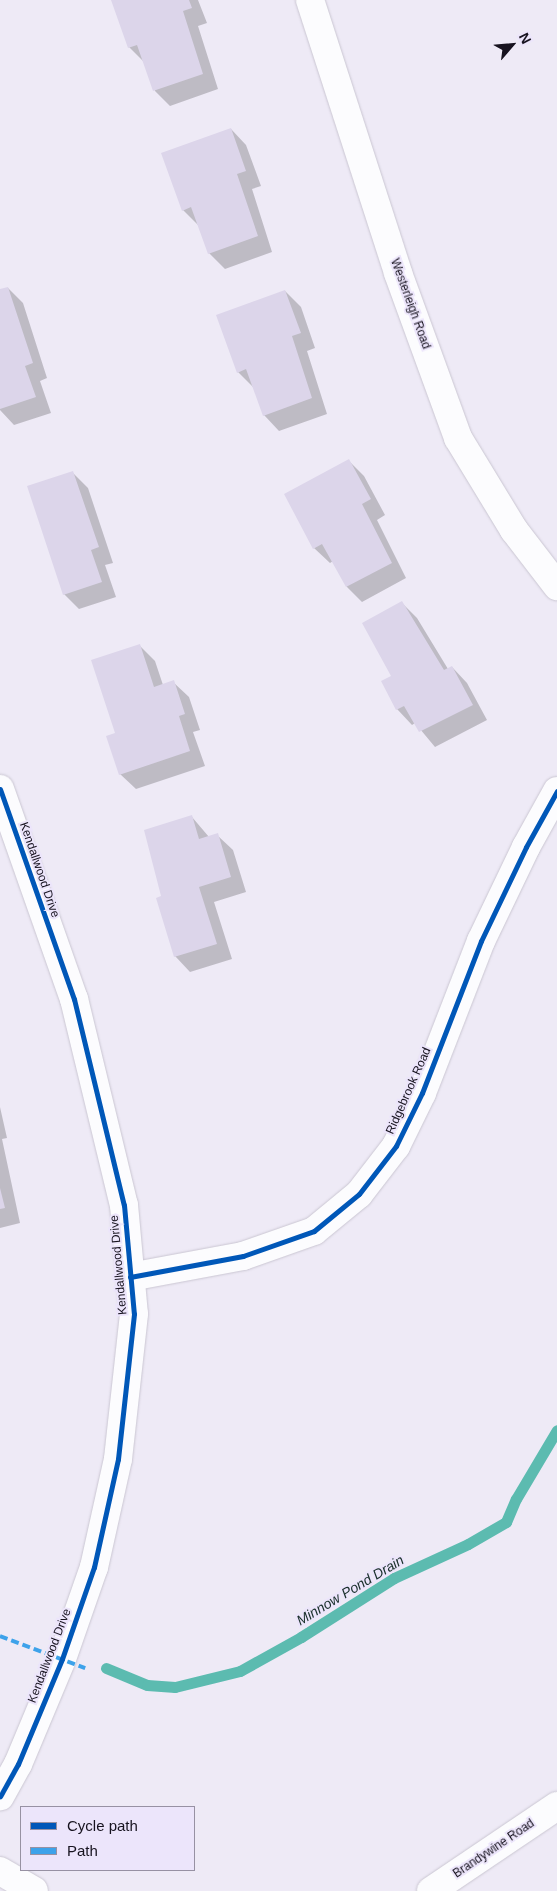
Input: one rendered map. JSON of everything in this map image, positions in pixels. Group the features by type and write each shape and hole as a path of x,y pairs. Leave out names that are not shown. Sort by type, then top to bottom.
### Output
{"street":[{"name":"Westerleigh Road","path":"312,0 398,273 458,438 514,530 557,586"},
{"name":"Kendallwood Drive","path":"0,789 74,999 124,1205 134,1314 118,1459 94,1567 62,1659 18,1764 0,1796"},
{"name":"Ridgebrook Road","path":"130,1277 243,1256 314,1231 359,1194 396,1146 422,1093 481,941 526,847 557,790"},
{"name":"Brandywine Road","path":"431,1891 557,1806"},
{"path":"0,1871 34,1891"}],"building":[{"path":"111,0 189,0 192,8 183,11 203,74 153,91 137,45 128,48"},
{"path":"231,128 246,171 237,174 258,236 208,254 191,207 182,211 161,153"},
{"path":"8,287 33,363 25,366 36,397 0,409 0,289"},
{"path":"285,290 301,333 292,336 312,398 263,416 246,369 237,373 216,315"},
{"path":"349,459 371,499 362,504 392,563 346,587 322,544 313,549 284,494"},
{"path":"73,471 99,547 91,550 102,582 63,595 27,486"},
{"path":"402,601 444,670 452,666 473,705 419,732 404,706 396,710 381,681 391,676 362,623"},
{"path":"140,644 154,687 174,680 185,714 179,716 190,751 119,775 106,736 115,733 91,660"},
{"path":"192,815 199,839 218,833 231,877 199,887 217,944 174,957 156,898 161,896 144,830"},
{"path":"0,1188 5,1208 0,1209"}],"waterway":[{"name":"Minnow Pond Drain","path":"106,1668 147,1685 175,1687 240,1671 301,1637 394,1578 468,1544 506,1522 516,1499 557,1430"}],"marked path":[{"path":"0,1636 85,1668"}],"cycle path":[{"path":"0,789 74,999 124,1205 134,1314 118,1459 94,1567 62,1659 18,1764 0,1796"},
{"path":"130,1277 243,1256 314,1231 359,1194 396,1146 422,1093 481,941 526,847 557,791"}]}
